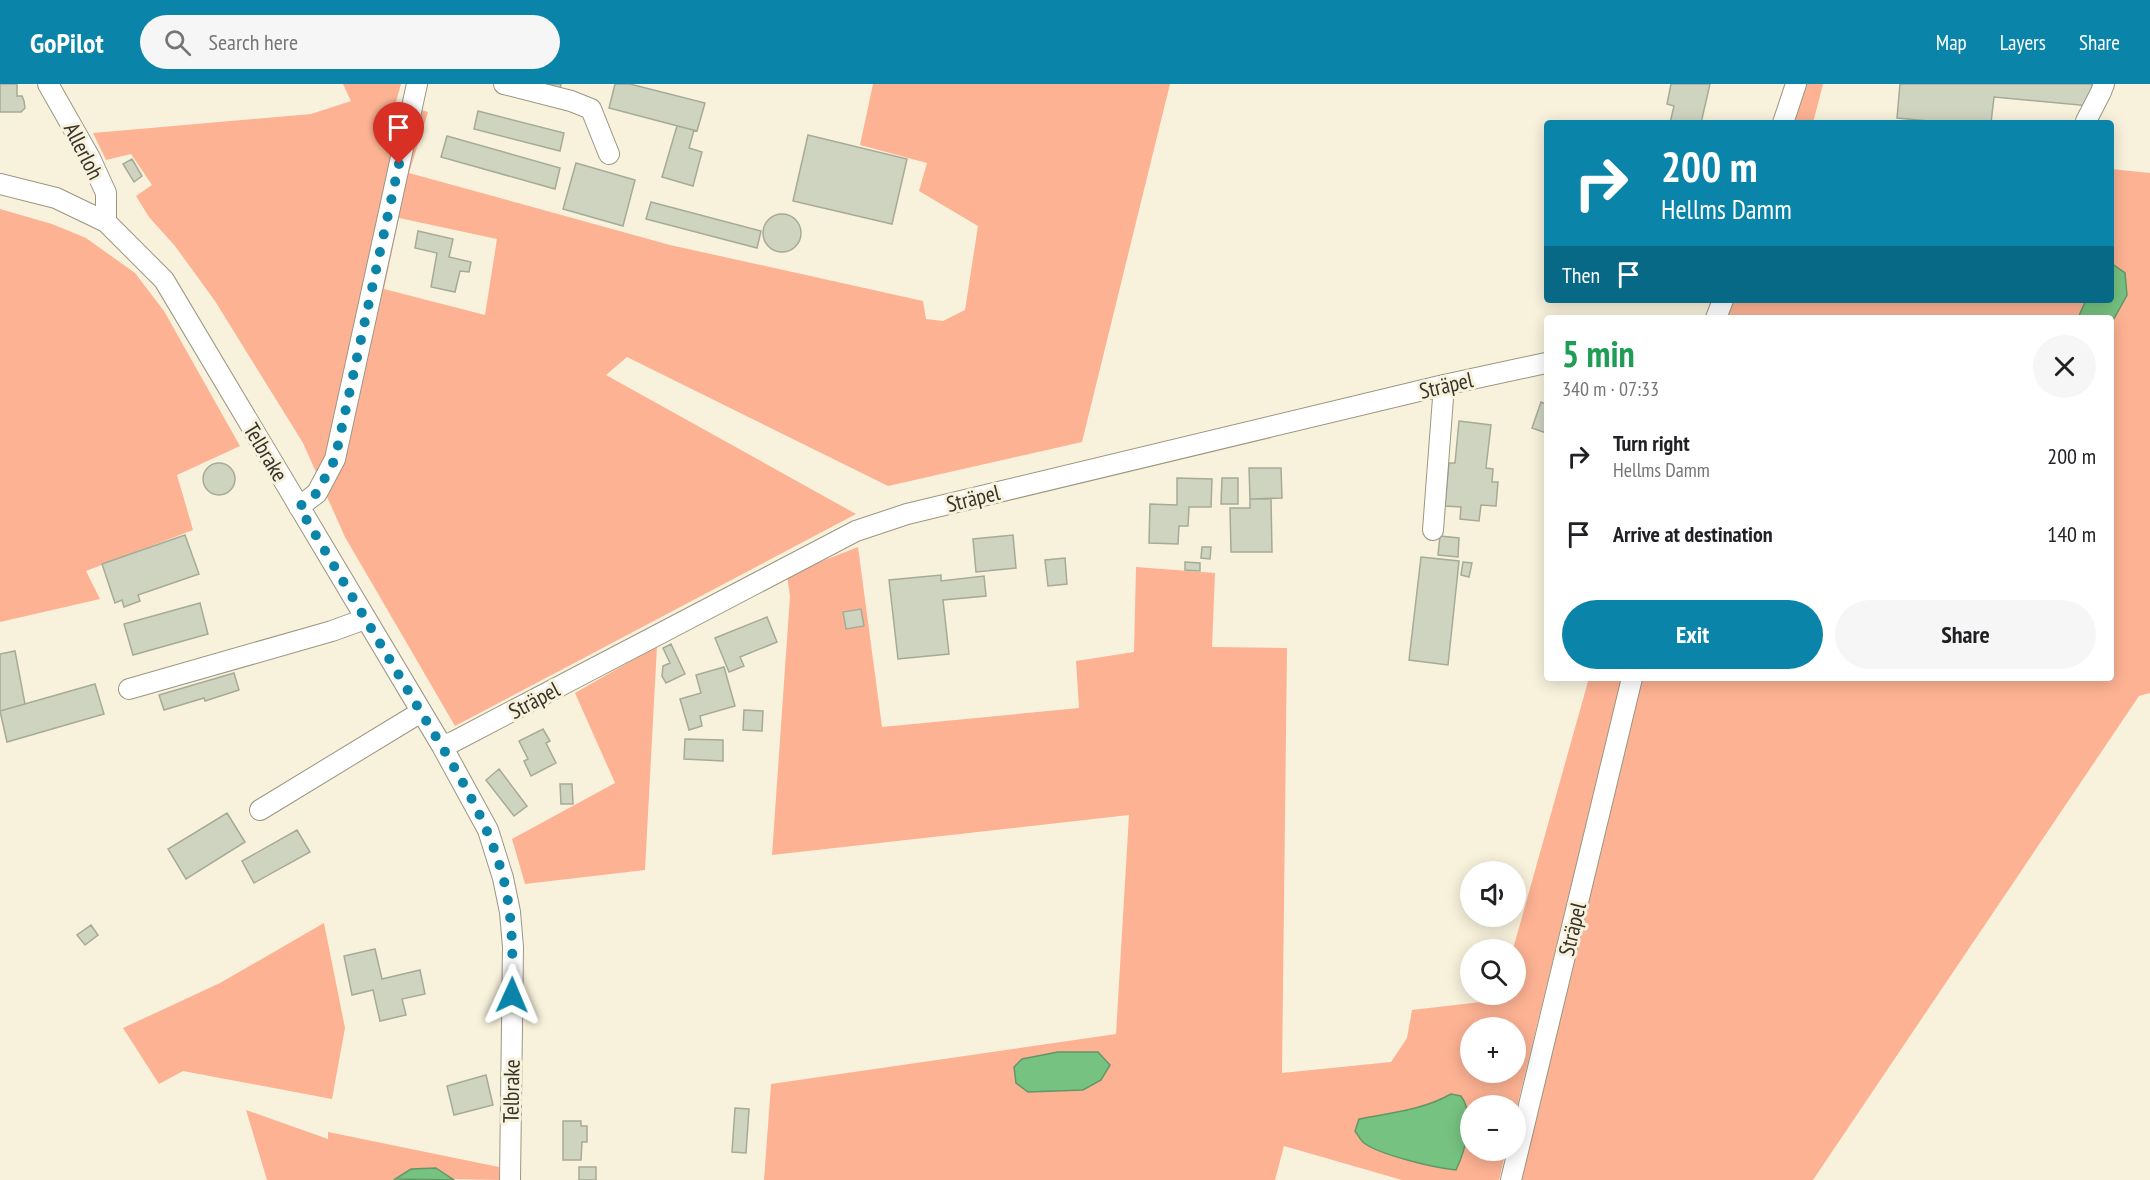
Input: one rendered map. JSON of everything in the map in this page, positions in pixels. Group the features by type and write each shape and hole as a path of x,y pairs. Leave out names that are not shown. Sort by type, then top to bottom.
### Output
{"street":[{"name":"Allerloh","path":"48,84 90,158 106,194 106,222"},
{"path":"299,507 317,493 335,459 417,84"},
{"path":"504,84 572,100 591,109 609,154"},
{"path":"1784,120 1796,84"},
{"path":"2087,120 2103,84"},
{"name":"Telbrake","path":"0,184 56,198 106,222 164,280 421,712 488,830 503,878 510,912 513,947 510,1180"},
{"name":"Sträpel","path":"441,746 453,742 856,531 918,511 1444,385 1544,363"},
{"path":"1433,530 1444,385"},
{"path":"129,689 332,631 365,619"},
{"name":"Sträpel","path":"1511,1180 1631,681"},
{"path":"260,810 421,712"}],"shaded area":[{"path":"343,84 401,84 396,102 428,112 409,173 670,245 923,301 926,319 943,321 965,310 978,226 919,191 927,163 860,145 873,84 1170,84 1082,442 888,486 627,357 606,375 856,514 455,726 345,537 303,443 215,301 175,246 149,217 136,196 152,185 131,154 106,160 93,133 311,114 351,101","holes":["399,218 497,239 485,315 384,289"]},
{"path":"1801,84 1823,84 1814,120 1790,120"},
{"path":"2114,169 2150,173 2150,693 2139,696 1813,1180 1520,1180 1637,681 2114,681 2114,317 2127,295 2114,269"},
{"path":"0,209 52,224 86,238 135,273 164,311 240,446 177,475 193,530 86,571 100,599 0,622"},
{"path":"2114,265 2125,273 2127,295 2114,319 2114,315 2079,315 2085,303 2114,303"},
{"path":"1730,303 2085,303 2079,315 1726,315"},
{"path":"858,547 882,727 1079,708 1076,661 1134,652 1136,567 1215,573 1212,647 1287,648 1282,1073 1391,1062 1407,1038 1412,1010 1460,1004 1526,1005 1526,939 1516,939 1519,927 1526,927 1526,903 1588,681 1621,681 1526,1070 1526,1017 1460,1017 1460,1083 1523,1083 1520,1095 1460,1095 1460,1161 1504,1161 1499,1180 1402,1180 1284,1146 1275,1180 764,1180 771,1084 1116,1034 1129,815 772,855 790,596 787,575","holes":["1014,1067 1083,1090 1057,1090","1451,1094 1407,1158 1380,1151 1399,1112 1435,1103"]},
{"path":"657,646 645,870 525,884 512,839 615,783 575,693"},
{"path":"324,923 345,1028 332,1099 183,1071 159,1084 123,1028 220,983"},
{"path":"1058,1052 1098,1052 1110,1065 1101,1080 1083,1090 1028,1092 1016,1083 1014,1067 1022,1059"},
{"path":"1451,1094 1460,1096 1460,1160 1456,1170 1422,1164 1382,1152 1364,1143 1355,1131 1359,1119 1394,1113"},
{"path":"246,1110 328,1139 328,1132 499,1167 499,1180 395,1178 395,1180 267,1180"},
{"path":"436,1168 454,1180 395,1179 411,1169"}],"building":[{"path":"0,84 17,84 17,96 22,96 25,108 21,112 0,112"},
{"path":"546,84 561,84 560,89"},
{"path":"615,84 630,84 705,103 697,131 609,108"},
{"path":"1671,84 1710,84 1702,120 1671,120 1674,106 1667,104"},
{"path":"1900,84 2092,84 2090,106 1994,97 1991,120 1897,118"},
{"path":"478,111 564,133 560,151 474,129"},
{"path":"677,126 694,130 689,148 702,152 693,186 662,177"},
{"path":"808,135 907,159 892,224 793,201"},
{"path":"447,136 560,168 555,189 441,157"},
{"path":"132,159 142,176 134,182 123,164"},
{"path":"576,163 635,180 623,226 563,209"},
{"path":"651,202 761,231 757,248 646,219"},
{"path":"782,214 795,220 801,233 795,246 782,252 769,246 763,233 769,220"},
{"path":"418,231 453,239 449,257 471,262 469,272 460,271 455,292 431,287 437,253 415,248"},
{"path":"1541,402 1544,403 1544,432 1532,428"},
{"path":"1459,421 1491,425 1486,468 1493,469 1492,482 1498,482 1496,506 1481,505 1479,521 1460,519 1461,507 1445,506 1449,463 1455,463"},
{"path":"219,463 230,468 235,479 230,490 219,495 208,490 203,479 208,468"},
{"path":"1249,468 1281,468 1282,498 1250,499"},
{"path":"1177,478 1212,479 1211,507 1189,507 1188,526 1179,526 1178,544 1149,543 1150,504 1177,505"},
{"path":"1222,478 1238,478 1238,504 1221,504"},
{"path":"1250,499 1271,499 1272,552 1231,552 1230,508 1250,508"},
{"path":"185,535 199,574 138,595 140,601 124,607 122,600 115,603 102,564"},
{"path":"1013,535 1016,568 976,572 973,539"},
{"path":"1440,536 1459,538 1458,557 1438,555"},
{"path":"1202,547 1211,547 1210,559 1201,558"},
{"path":"1421,557 1459,561 1448,665 1409,660"},
{"path":"1065,558 1067,584 1048,586 1045,560"},
{"path":"1185,562 1200,563 1200,571 1185,570"},
{"path":"1463,562 1472,563 1469,577 1461,575"},
{"path":"941,575 941,581 984,576 986,596 943,600 949,654 898,659 889,580"},
{"path":"200,603 208,634 133,655 124,624"},
{"path":"861,609 864,626 846,629 843,612"},
{"path":"767,617 777,642 740,657 744,666 729,672 715,638"},
{"path":"671,644 685,674 666,683 662,676 663,666 670,663 663,648"},
{"path":"15,651 25,704 0,711 0,654"},
{"path":"724,667 735,706 700,716 702,726 689,730 680,699 701,693 696,675"},
{"path":"234,673 239,690 205,701 204,698 164,710 159,695"},
{"path":"95,684 104,714 7,742 0,711"},
{"path":"744,710 763,711 762,731 743,730"},
{"path":"543,729 550,741 546,743 556,763 531,776 524,761 528,759 519,741"},
{"path":"685,739 723,740 723,761 684,759"},
{"path":"499,769 527,806 514,816 486,780"},
{"path":"560,784 572,784 573,804 561,804"},
{"path":"227,813 245,842 186,879 168,849"},
{"path":"297,830 310,852 254,883 242,861"},
{"path":"91,925 98,935 85,945 77,935"},
{"path":"375,949 382,979 420,970 425,994 402,999 406,1015 380,1021 373,990 352,995 344,956"},
{"path":"486,1075 493,1105 454,1115 447,1086"},
{"path":"735,1108 749,1109 746,1153 732,1152"},
{"path":"563,1121 581,1121 581,1126 587,1126 587,1142 582,1142 581,1160 563,1160"},
{"path":"579,1167 596,1167 596,1180 579,1180"}],"route":[{"path":"399,164 335,459 317,493 299,507 441,746 488,830 503,878 510,912 513,947 512,995"}]}
